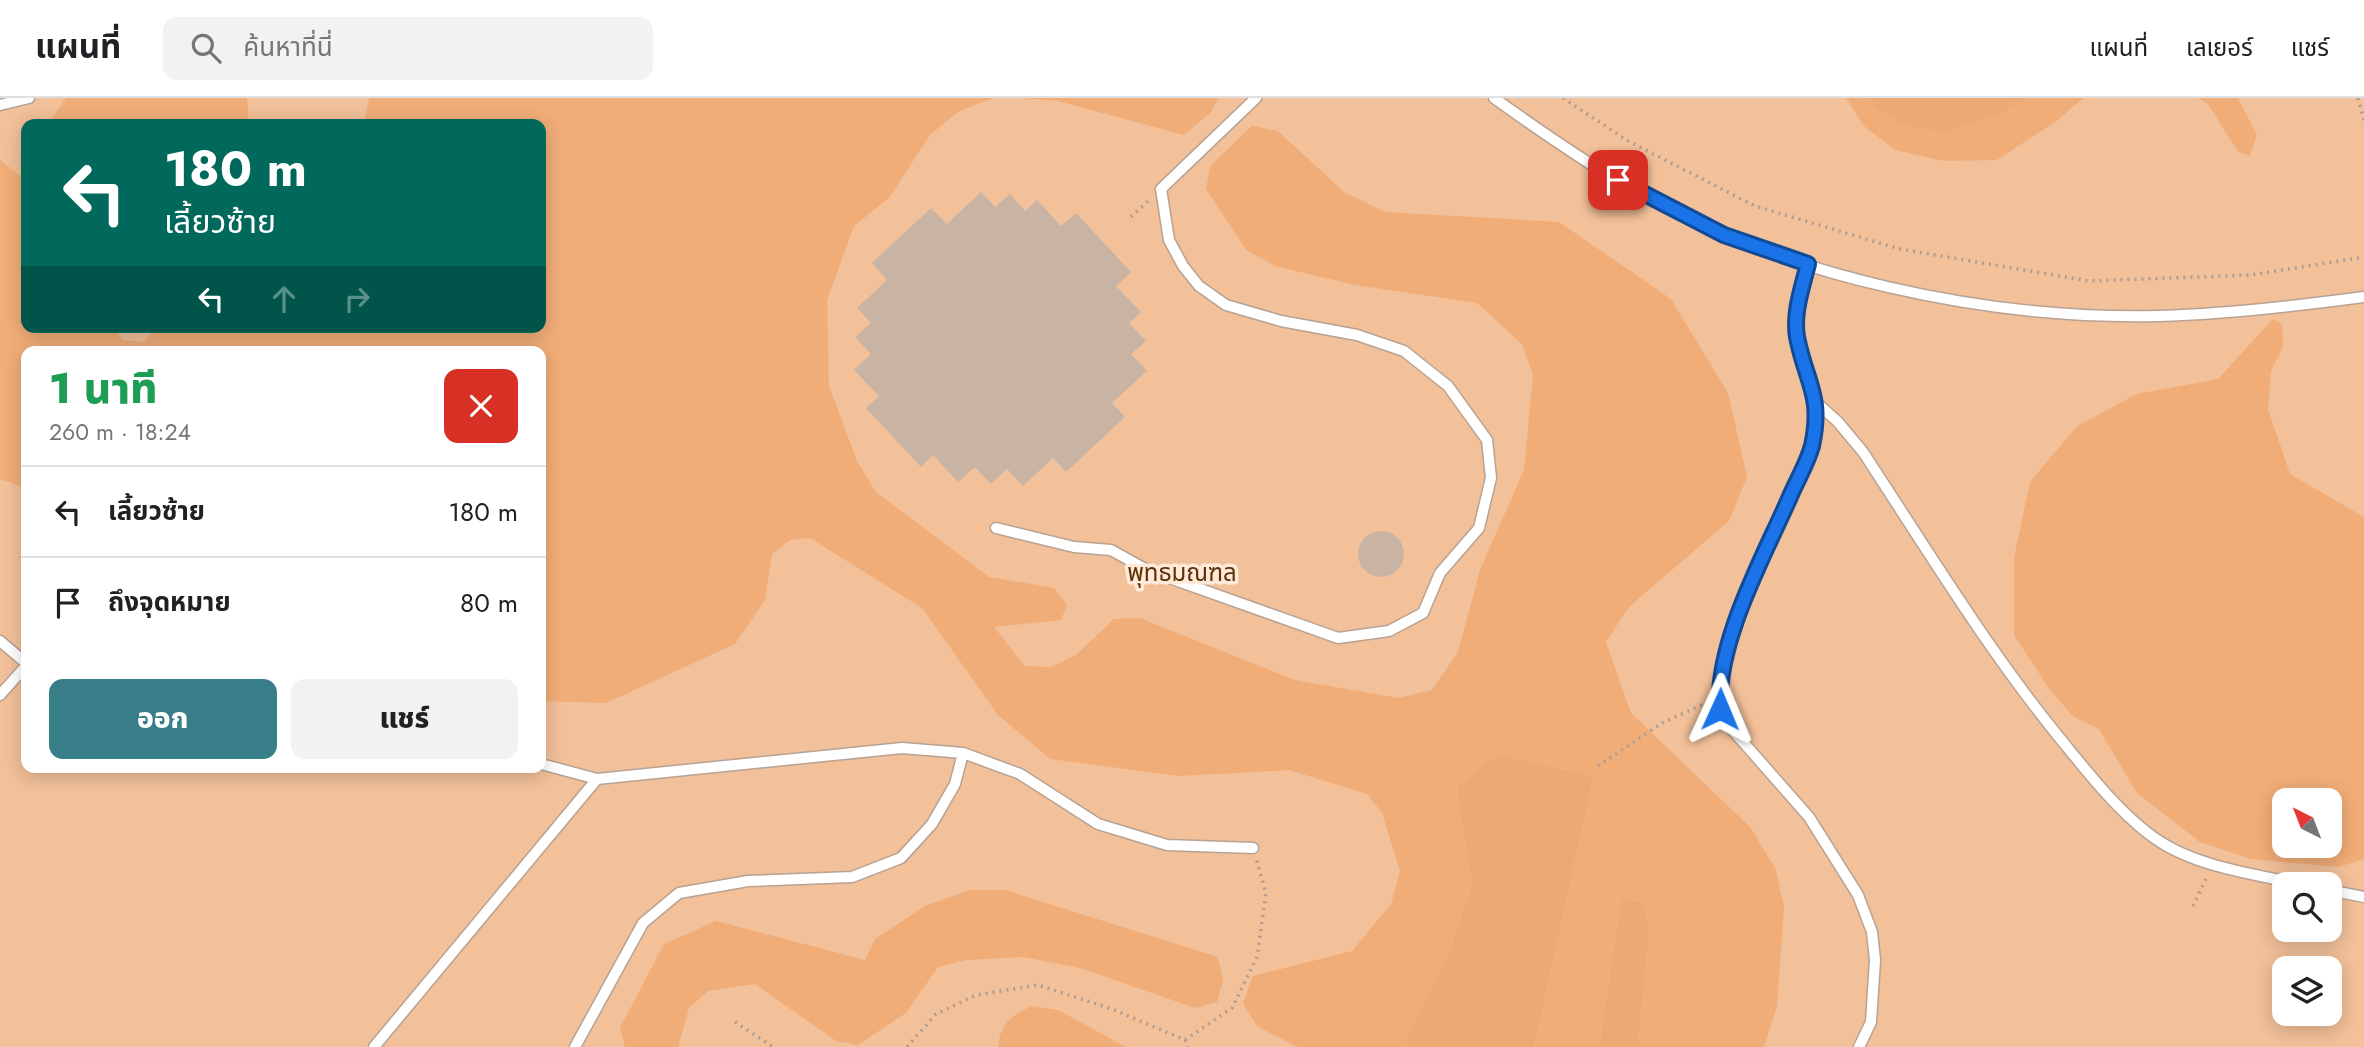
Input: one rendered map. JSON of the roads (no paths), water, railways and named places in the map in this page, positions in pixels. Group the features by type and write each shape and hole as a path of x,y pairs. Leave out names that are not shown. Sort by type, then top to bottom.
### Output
{"lane":[{"path":"0,105 29,98"},
{"path":"996,528 1074,547 1111,550 1147,570 1338,638 1389,631 1423,612 1440,573 1479,528 1491,478 1487,440 1448,386 1404,351 1357,335 1281,321 1226,305 1199,286 1183,266 1169,240 1161,189 1256,98"},
{"path":"1494,98 1558,144 1637,192 1724,235 1808,264 1885,285 1976,304 2065,313 2158,316 2277,308 2364,298"},
{"path":"1808,264 1797,308 1797,336 1816,403 1817,418 1811,449 1742,603 1719,681 1720,709 1729,726 1809,817 1858,895 1872,932 1875,960 1871,1022 1858,1047"},
{"path":"1816,403 1838,422 1863,452 2010,676 2094,781 2149,834 2187,856 2272,878"},
{"path":"0,641 21,660"},
{"path":"0,695 21,671"},
{"path":"546,765 597,779 902,748 963,752 1020,774 1098,824 1167,845 1253,848"},
{"path":"575,1047 643,923 679,893 748,881 852,877 901,858 932,824 954,784 963,752"},
{"path":"374,1047 597,779"},
{"path":"2342,893 2364,897"}],"park label":[{"name":"พุทธมณฑล","path":"1182,573"}]}
